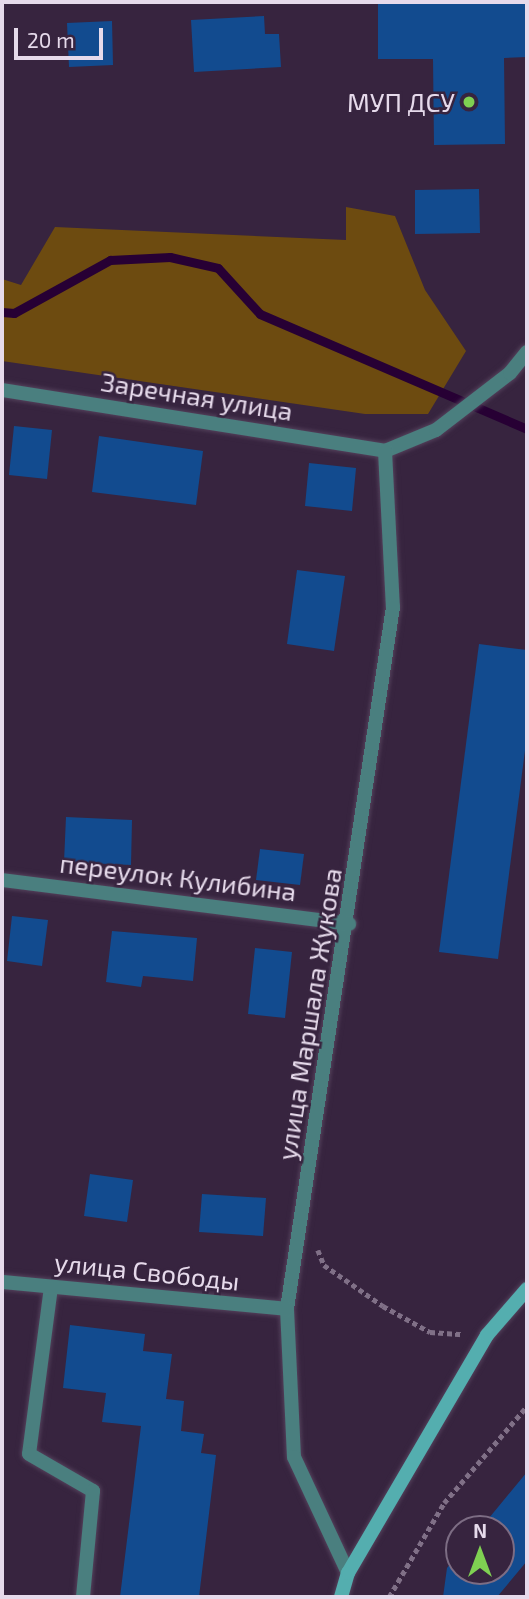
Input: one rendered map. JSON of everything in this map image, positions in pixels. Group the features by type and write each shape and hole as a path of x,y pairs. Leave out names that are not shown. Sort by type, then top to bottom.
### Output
{"street":[{"path":"385,451 436,430 510,373 527,352"},
{"name":"Заречная улица","path":"2,390 385,451"},
{"name":"улица Маршала Жукова","path":"348,1573 294,1457 287,1310 349,924 393,607 385,451"},
{"name":"переулок Кулибина","path":"2,880 349,924"},
{"name":"улица Свободы","path":"2,1282 287,1310"},
{"path":"51,1287 29,1454 93,1491 83,1597"},
{"path":"341,1597 348,1573 487,1335 527,1289"}],"path":[{"path":"303,1210 324,1265 383,1307 430,1332 487,1335"},
{"path":"389,1597 444,1503 527,1406"}],"shaded area":[{"path":"346,207 395,216 425,290 466,351 428,414 365,414 2,361 2,279 21,285 55,227 346,240"}],"building":[{"name":"МУП ДСУ","path":"378,2 527,2 527,57 504,58 505,144 434,145 433,59 378,59"},
{"path":"264,16 265,34 279,34 281,67 194,72 191,20"},
{"path":"112,21 113,65 69,67 67,23"},
{"path":"479,189 480,233 415,234 415,190"},
{"path":"14,426 52,430 47,479 9,475"},
{"path":"99,436 203,451 196,505 92,492"},
{"path":"309,463 356,468 352,511 305,506"},
{"path":"297,570 345,576 334,651 287,644"},
{"path":"479,644 527,650 527,735 498,959 439,952"},
{"path":"66,817 132,820 131,865 64,862"},
{"path":"260,849 304,854 300,885 256,880"},
{"path":"12,916 48,920 42,966 7,961"},
{"path":"112,931 197,938 193,981 143,976 141,987 106,982"},
{"path":"255,948 292,952 285,1018 248,1014"},
{"path":"90,1174 133,1180 127,1222 84,1216"},
{"path":"202,1194 266,1198 263,1236 199,1232"},
{"path":"70,1325 145,1334 143,1351 172,1354 166,1399 184,1401 181,1431 204,1434 201,1453 216,1455 199,1597 120,1597 141,1426 102,1422 106,1393 63,1388"},
{"path":"527,1472 527,1561 515,1575 515,1515 492,1515"},
{"path":"445,1582 445,1585 507,1585 497,1597 443,1597"}],"waterway":[{"path":"2,312 14,313 110,260 170,257 218,268 260,314 527,429"}],"place":[{"name":"МУП ДСУ","path":"469,102"}]}
